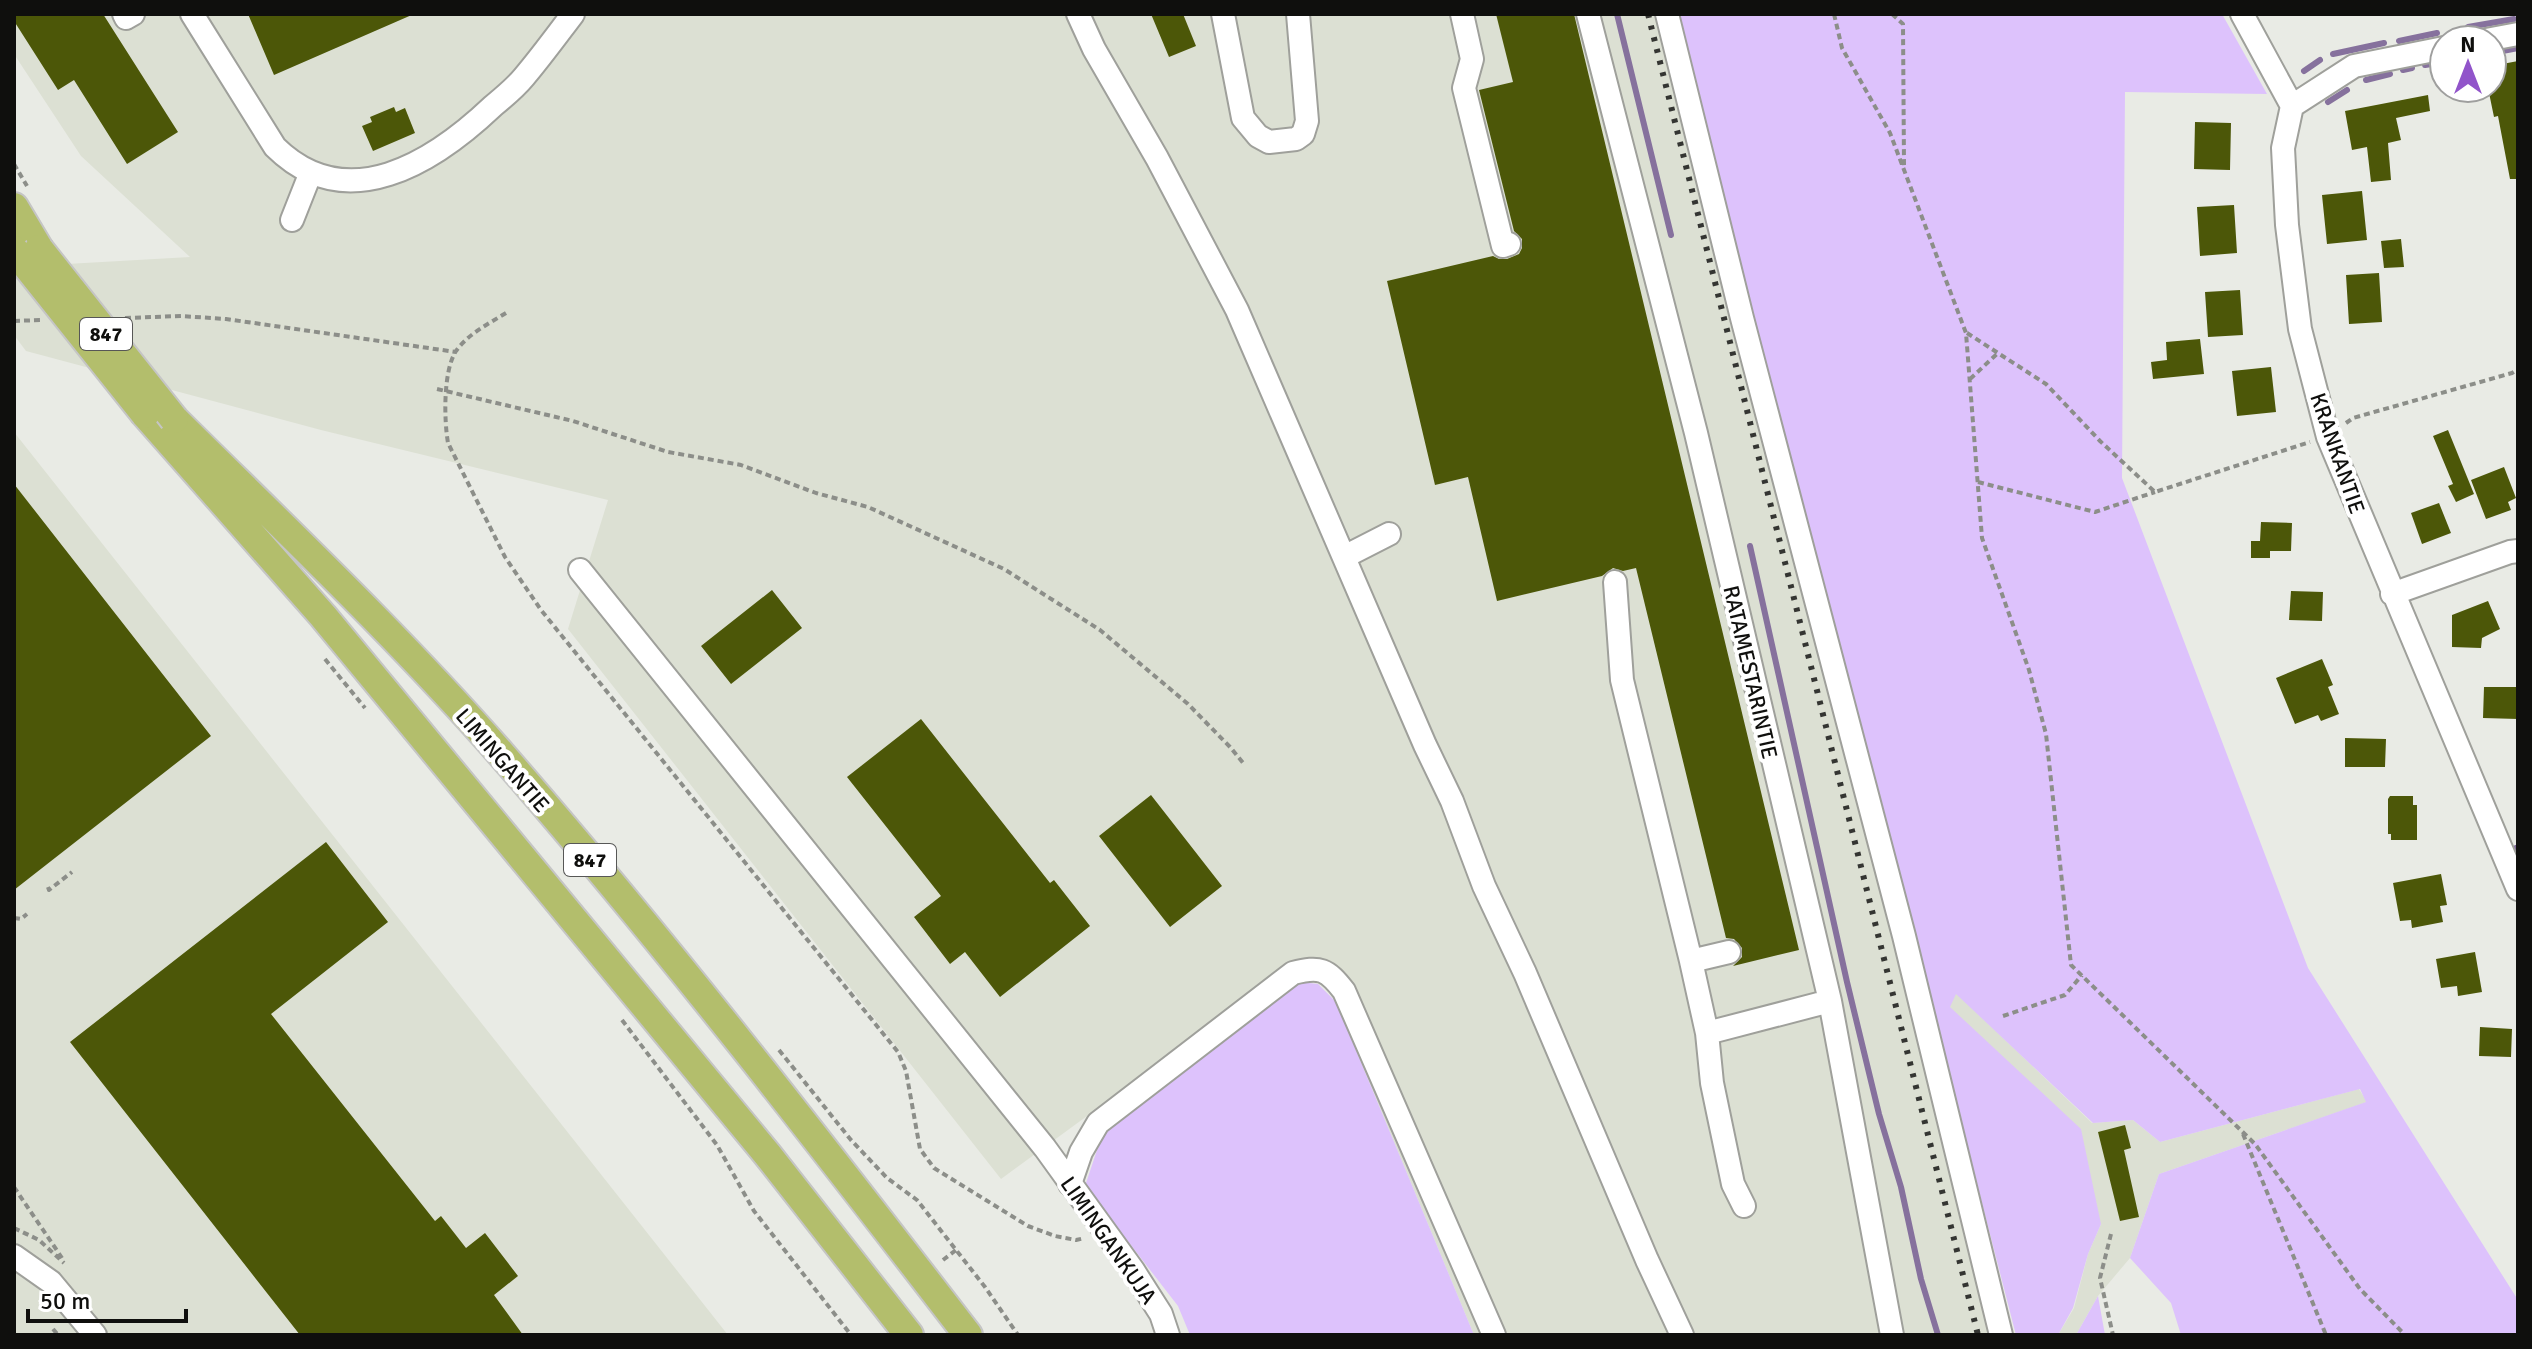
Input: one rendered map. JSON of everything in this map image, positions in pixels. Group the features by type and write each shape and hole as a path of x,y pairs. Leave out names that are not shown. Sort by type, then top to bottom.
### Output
{"main road":[{"name":"LIMINGANTIE","path":"14,207 26,250 145,414 334,628 767,1154 909,1335"},
{"name":"LIMINGANTIE","path":"26,250 174,419 351,594 501,754 689,980 968,1335"}],"street":[{"path":"124,14 126,18 133,14"},
{"path":"192,14 275,147 291,163 334,179 360,181 409,168 467,131 523,79 573,14"},
{"path":"1078,14 1094,49 1157,158 1237,310 1452,801 1484,886 1525,973 1682,1335"},
{"path":"1223,14 1243,118 1258,136 1269,142 1280,142 1296,139 1303,134 1307,121 1298,14"},
{"path":"1462,14 1472,59 1464,88 1503,246 1509,244"},
{"name":"RATAMESTARINTIE","path":"1588,14 1696,433 1805,935 1830,1001 1892,1335"},
{"path":"1667,14 1742,318 1904,936 2001,1335"},
{"path":"2242,14 2292,106 2354,66 2428,51"},
{"name":"KRANKANTIE","path":"2292,106 2283,148 2287,225 2300,329 2328,437 2518,889"},
{"path":"292,220 311,172"},
{"path":"1344,557 1389,534"},
{"path":"2392,594 2518,551"},
{"name":"LIMINGANKUJA","path":"580,570 1045,1148 1161,1314 1168,1335"},
{"path":"1615,582 1622,680 1707,1033 1712,1083 1733,1184 1744,1206"},
{"path":"1691,961 1729,952"},
{"path":"1070,1184 1081,1152 1098,1123 1293,973 1312,968 1330,973 1344,991 1494,1335"},
{"path":"1707,1033 1830,1001"},
{"path":"14,1256 51,1282 95,1335"}],"path":[{"path":"1834,14 1842,48 1890,133 1966,333 1982,538 2029,670 2046,734 2071,965 2255,1144 2360,1289 2402,1335"},
{"path":"1892,14 1903,24 1904,169"},
{"path":"506,313 475,332 456,352 446,393 448,443 505,557 541,610 898,1052 906,1071 920,1149 934,1168 1028,1226 1076,1240 1107,1235"},
{"path":"120,318 181,316 226,319 456,352"},
{"path":"14,321 44,320"},
{"path":"1966,333 2046,384 2100,441 2155,492"},
{"path":"1970,379 1998,353"},
{"path":"1978,482 2095,512 2328,437 2353,418 2518,369"},
{"path":"437,389 573,421 668,452 741,465 816,493 868,507 1004,569 1100,630 1188,704 1244,764"},
{"path":"324,658 373,717"},
{"path":"48,887 49,890 72,872"},
{"path":"14,918 21,919 27,914"},
{"path":"2003,1016 2065,995 2082,975"},
{"path":"615,1011 717,1145 754,1211 851,1335"},
{"path":"2242,1132 2326,1335"},
{"path":"14,1187 66,1265"},
{"path":"2111,1234 2100,1278 2113,1335"},
{"path":"943,1260 956,1250"},
{"path":"53,1329 58,1335"}],"shaded area":[{"path":"14,14 1676,14 1872,774 2010,1335 1474,1335 1336,1002 1303,958 1001,1179 568,629 608,500 321,430 26,351 14,335 14,267 190,257 81,156 14,54"},
{"path":"1676,14 2222,14 2267,94 2125,92 2122,478 2308,968 2518,1300 2518,1335 2181,1335 2171,1303 2130,1258 2159,1174 2366,1102 2360,1089 2160,1142 2133,1120 2093,1123 1956,994 1950,1007 2081,1129 2101,1224 2088,1254 2073,1308 2058,1335 2016,1335"},
{"path":"14,432 728,1335 14,1335"},
{"path":"1301,982 1318,984 1336,1002 1474,1335 1190,1335 1178,1306 1085,1186 1099,1144 1110,1127 1284,987"},
{"path":"1956,993 2092,1123 2133,1120 2160,1142 2359,1089 2367,1102 2159,1174 2130,1258 2098,1296 2076,1335 2058,1335 2074,1308 2088,1254 2101,1224 1949,1006"},
{"path":"2098,1296 2105,1335 2076,1335"}],"building":[{"path":"14,14 103,14 178,132 127,164 74,80 58,90 14,21"},
{"path":"248,14 414,14 274,75"},
{"path":"1151,14 1183,14 1196,46 1169,57"},
{"path":"1496,14 1574,14 1799,950 1733,966 1742,957 1742,948 1734,939 1726,938 1636,568 1623,571 1613,568 1602,576 1497,601 1468,477 1435,485 1387,281 1493,256 1507,259 1519,254 1522,248 1522,239 1514,231 1479,90 1513,82"},
{"path":"2518,61 2518,179 2510,179 2498,116 2494,117 2491,104 2508,104 2508,63"},
{"path":"2428,95 2430,111 2396,118 2401,140 2388,143 2391,180 2371,182 2367,147 2352,150 2345,111"},
{"path":"394,107 396,112 405,108 415,133 373,151 362,126 372,122 370,117"},
{"path":"2195,122 2231,123 2230,170 2194,169"},
{"path":"2362,191 2367,240 2327,244 2322,195"},
{"path":"2234,205 2237,253 2200,256 2197,207"},
{"path":"2401,239 2404,267 2384,268 2381,241"},
{"path":"2379,273 2382,322 2349,324 2346,275"},
{"path":"2240,290 2243,335 2208,337 2205,292"},
{"path":"2200,339 2204,374 2153,379 2151,362 2167,360 2166,342"},
{"path":"2271,367 2276,412 2237,416 2232,371"},
{"path":"2448,430 2474,494 2456,502 2448,486 2453,484 2433,436"},
{"path":"2504,467 2516,498 2508,502 2511,510 2486,519 2471,480"},
{"path":"14,484 211,736 14,890"},
{"path":"2439,503 2451,533 2422,544 2411,513"},
{"path":"2261,522 2292,523 2291,551 2270,551 2270,558 2251,558 2251,541 2260,541"},
{"path":"772,590 802,628 731,684 701,646"},
{"path":"2291,591 2323,592 2322,621 2289,620"},
{"path":"2488,601 2500,629 2482,638 2481,648 2452,647 2452,615"},
{"path":"2322,659 2333,685 2328,687 2339,714 2321,721 2318,715 2295,724 2276,678"},
{"path":"2484,687 2518,687 2518,719 2483,718"},
{"path":"921,719 1050,883 1054,880 1090,926 1000,997 965,952 950,964 914,917 941,896 847,777"},
{"path":"2345,738 2386,739 2385,767 2345,767"},
{"path":"1151,795 1222,886 1170,927 1099,836"},
{"path":"2390,796 2413,796 2413,805 2417,805 2417,840 2391,840 2391,834 2388,834"},
{"path":"326,842 388,922 271,1014 435,1221 441,1216 466,1248 485,1233 518,1276 494,1295 523,1335 300,1335 70,1042"},
{"path":"2441,874 2447,905 2440,906 2443,922 2412,928 2411,920 2400,921 2393,883"},
{"path":"2475,952 2482,992 2458,996 2457,986 2441,988 2436,959"},
{"path":"2480,1027 2512,1029 2511,1057 2479,1056"},
{"path":"2125,1125 2131,1148 2124,1150 2139,1217 2120,1221 2098,1132"}],"waterway":[{"path":"1617,14 1671,235"},
{"path":"2485,24 2514,19"},
{"path":"2399,41 2428,35"},
{"path":"2333,54 2384,43"},
{"path":"2508,50 2518,48"},
{"path":"2304,71 2320,60"},
{"path":"2403,70 2412,68"},
{"path":"2366,80 2390,74"},
{"path":"2328,102 2347,90"},
{"path":"1750,546 1847,982 1879,1114 1901,1187 1921,1279 1938,1335"},
{"path":"2516,848 2518,852"}],"railway":[{"path":"1648,14 1978,1335"}]}
